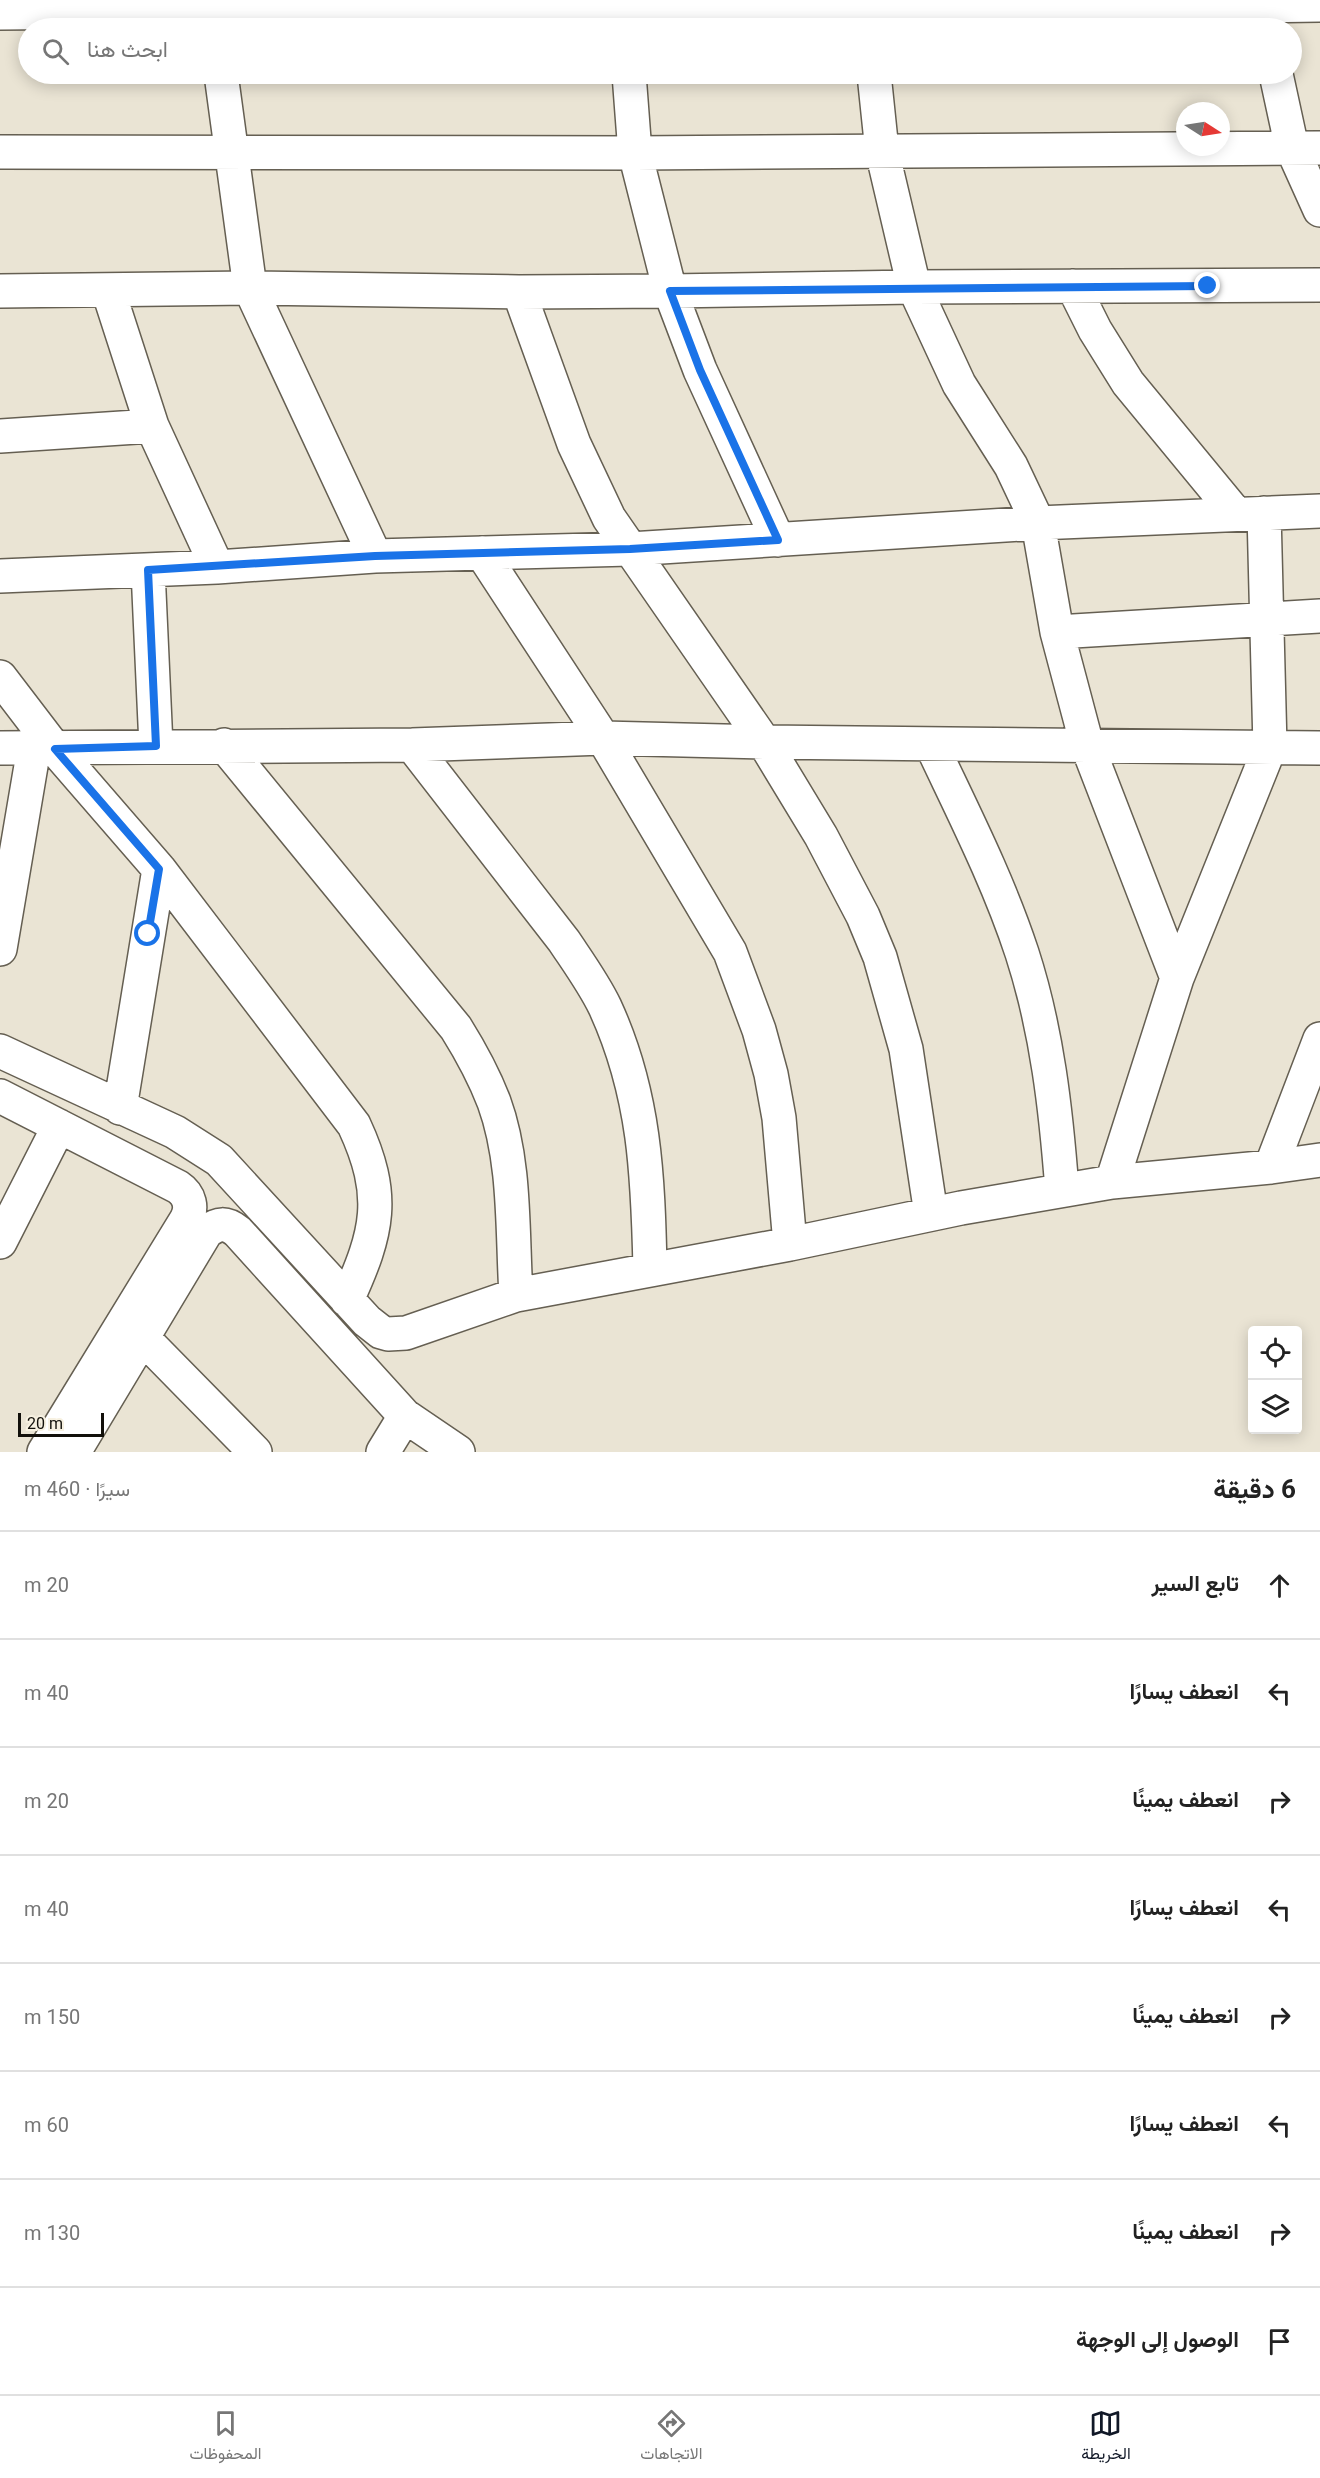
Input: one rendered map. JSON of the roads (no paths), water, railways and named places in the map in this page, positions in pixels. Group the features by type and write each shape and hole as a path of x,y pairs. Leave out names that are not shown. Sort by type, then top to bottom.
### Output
{"street":[{"path":"966,18 1262,12 1320,5"},
{"path":"0,13 638,13 802,18"},
{"path":"222,84 250,288 375,556"},
{"path":"630,84 636,153 670,291 700,370 778,540"},
{"path":"875,84 882,151 914,287 959,384 1011,466 1038,523 1057,632 1087,744 1177,978"},
{"path":"1280,84 1306,148 1320,210"},
{"path":"0,152 636,153 1306,148"},
{"path":"0,291 250,288 519,292 1320,285"},
{"path":"1073,286 1095,330 1128,383 1250,514 1267,619 1270,747 1177,978 1112,1182"},
{"path":"108,290 152,426 217,567"},
{"path":"519,292 574,444 609,518 764,742 844,879 880,957 906,1049 931,1214"},
{"path":"0,436 152,426"},
{"path":"0,576 217,567 375,556 630,549 1038,523 1320,510"},
{"path":"482,553 603,738 730,952 762,1041 775,1096 790,1244"},
{"path":"148,570 156,746"},
{"path":"1057,632 1320,616"},
{"path":"0,677 45,749 159,869 354,1125 364,1145 375,1184 374,1223 365,1260 347,1300"},
{"path":"0,748 412,745 603,738 1320,748"},
{"path":"931,744 992,874 1025,964 1048,1054 1062,1190"},
{"path":"224,745 456,1028 478,1065 495,1104 505,1146 516,1295"},
{"path":"412,745 564,941 605,1007 636,1096 644,1139 648,1181 650,1269"},
{"path":"0,949 45,749"},
{"path":"120,1108 159,869"},
{"path":"1271,1167 1320,1039"},
{"path":"0,1051 175,1132 219,1160 347,1300 374,1327 388,1334 415,1331 516,1295 790,1244 931,1214 1112,1182 1271,1167 1320,1160"},
{"path":"0,1096 178,1186 187,1195 190,1208 186,1220 67,1452"},
{"path":"0,1242 59,1126"},
{"path":"67,1452 143,1338 206,1232 214,1226 223,1224 231,1226 405,1416 458,1452"},
{"path":"143,1338 255,1452"},
{"path":"383,1452 405,1416"}]}
